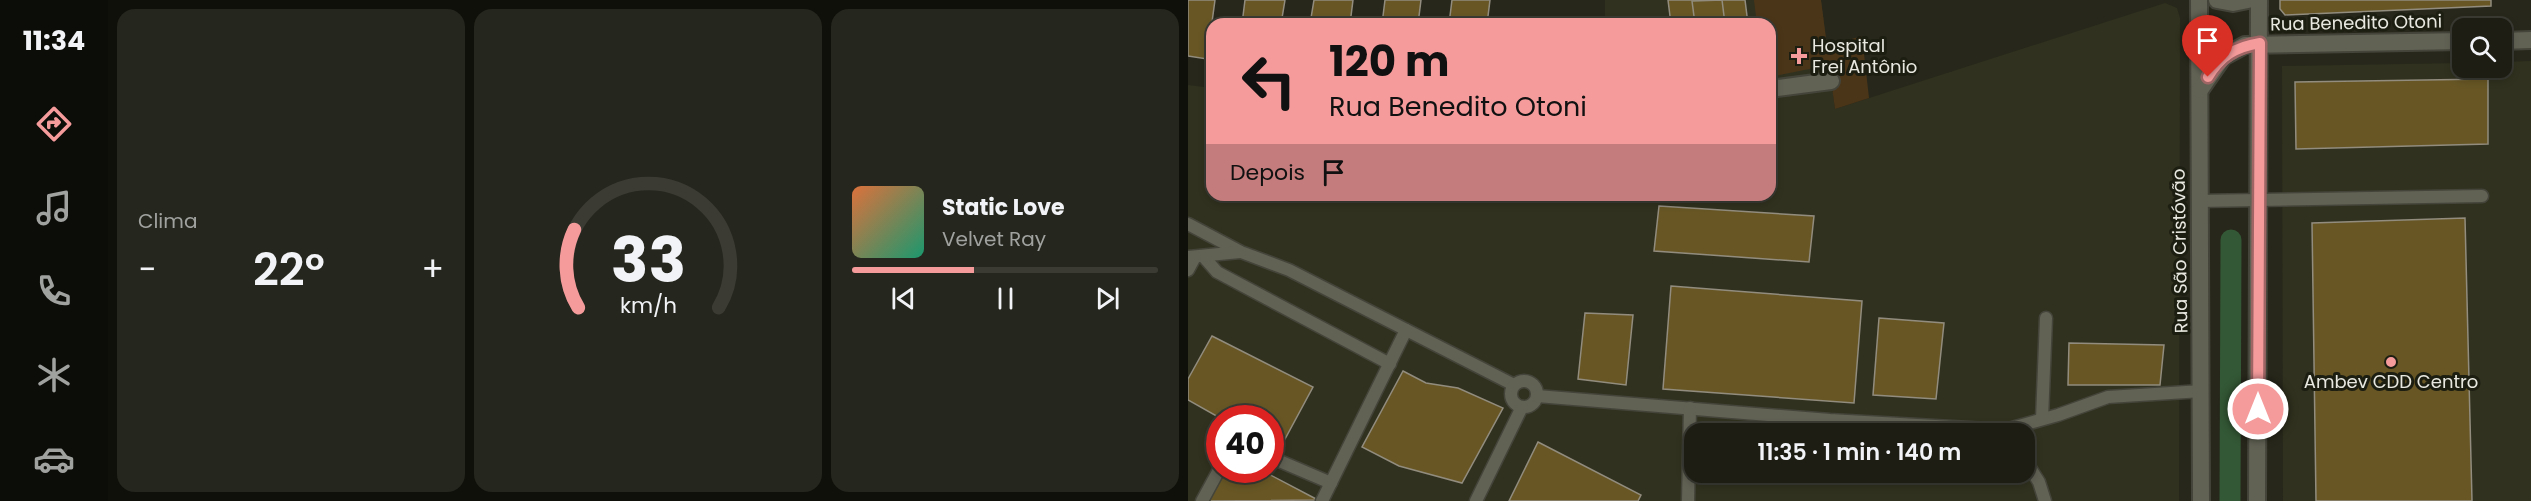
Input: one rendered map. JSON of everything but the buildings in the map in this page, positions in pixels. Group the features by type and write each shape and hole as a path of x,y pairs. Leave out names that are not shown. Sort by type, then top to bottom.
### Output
{"street":[{"name":"Rua São Cristóvão","path":"2199,0 2198,201 2202,391 2201,501"},
{"path":"2217,0 2233,3 2248,0"},
{"path":"2258,501 2259,0"},
{"path":"2512,40 2531,40"},
{"name":"Rua Benedito Otoni","path":"2199,92 2223,57 2234,49 2260,43 2452,41"},
{"path":"1776,88 1831,81"}],"lane":[{"path":"2198,201 2482,196"},
{"path":"1188,224 1241,252 1289,270 1514,385 1527,381 1537,389 1538,396 1534,402 1522,407 1476,501"},
{"path":"1195,256 1241,252"},
{"path":"1188,270 1195,256"},
{"path":"1195,256 1217,272 1390,364"},
{"path":"2042,419 2046,318"},
{"path":"1322,501 1406,330"},
{"path":"1514,385 1512,399 1522,407"},
{"path":"2031,423 2108,397 2202,391"},
{"path":"1538,396 1888,423"},
{"path":"1688,501 1690,408"},
{"path":"1284,463 1331,483"},
{"path":"2035,475 2045,501"},
{"path":"1202,501 1212,483"}],"shaded area":[{"path":"1605,0 1821,0 1835,109 2165,3 2177,8 2180,18 2179,501 1188,501 1188,85 1206,87 1206,201 1776,201 1776,18 1605,18"},
{"path":"1754,0 1821,0 1827,46 1862,36 1869,98 1835,109 1829,65 1776,76 1776,18 1756,18"},
{"path":"2531,61 2531,501 2283,501 2282,66 2452,63 2452,78 2512,78 2512,62"}],"waterway":[{"path":"2230,501 2231,240"}],"place":[{"name":"Hospital Frei Antônio","path":"1799,56"},
{"name":"Ambev CDD Centro","path":"2391,362"}],"route":[{"path":"2208,77 2223,57 2234,49 2260,43 2258,409"}]}
